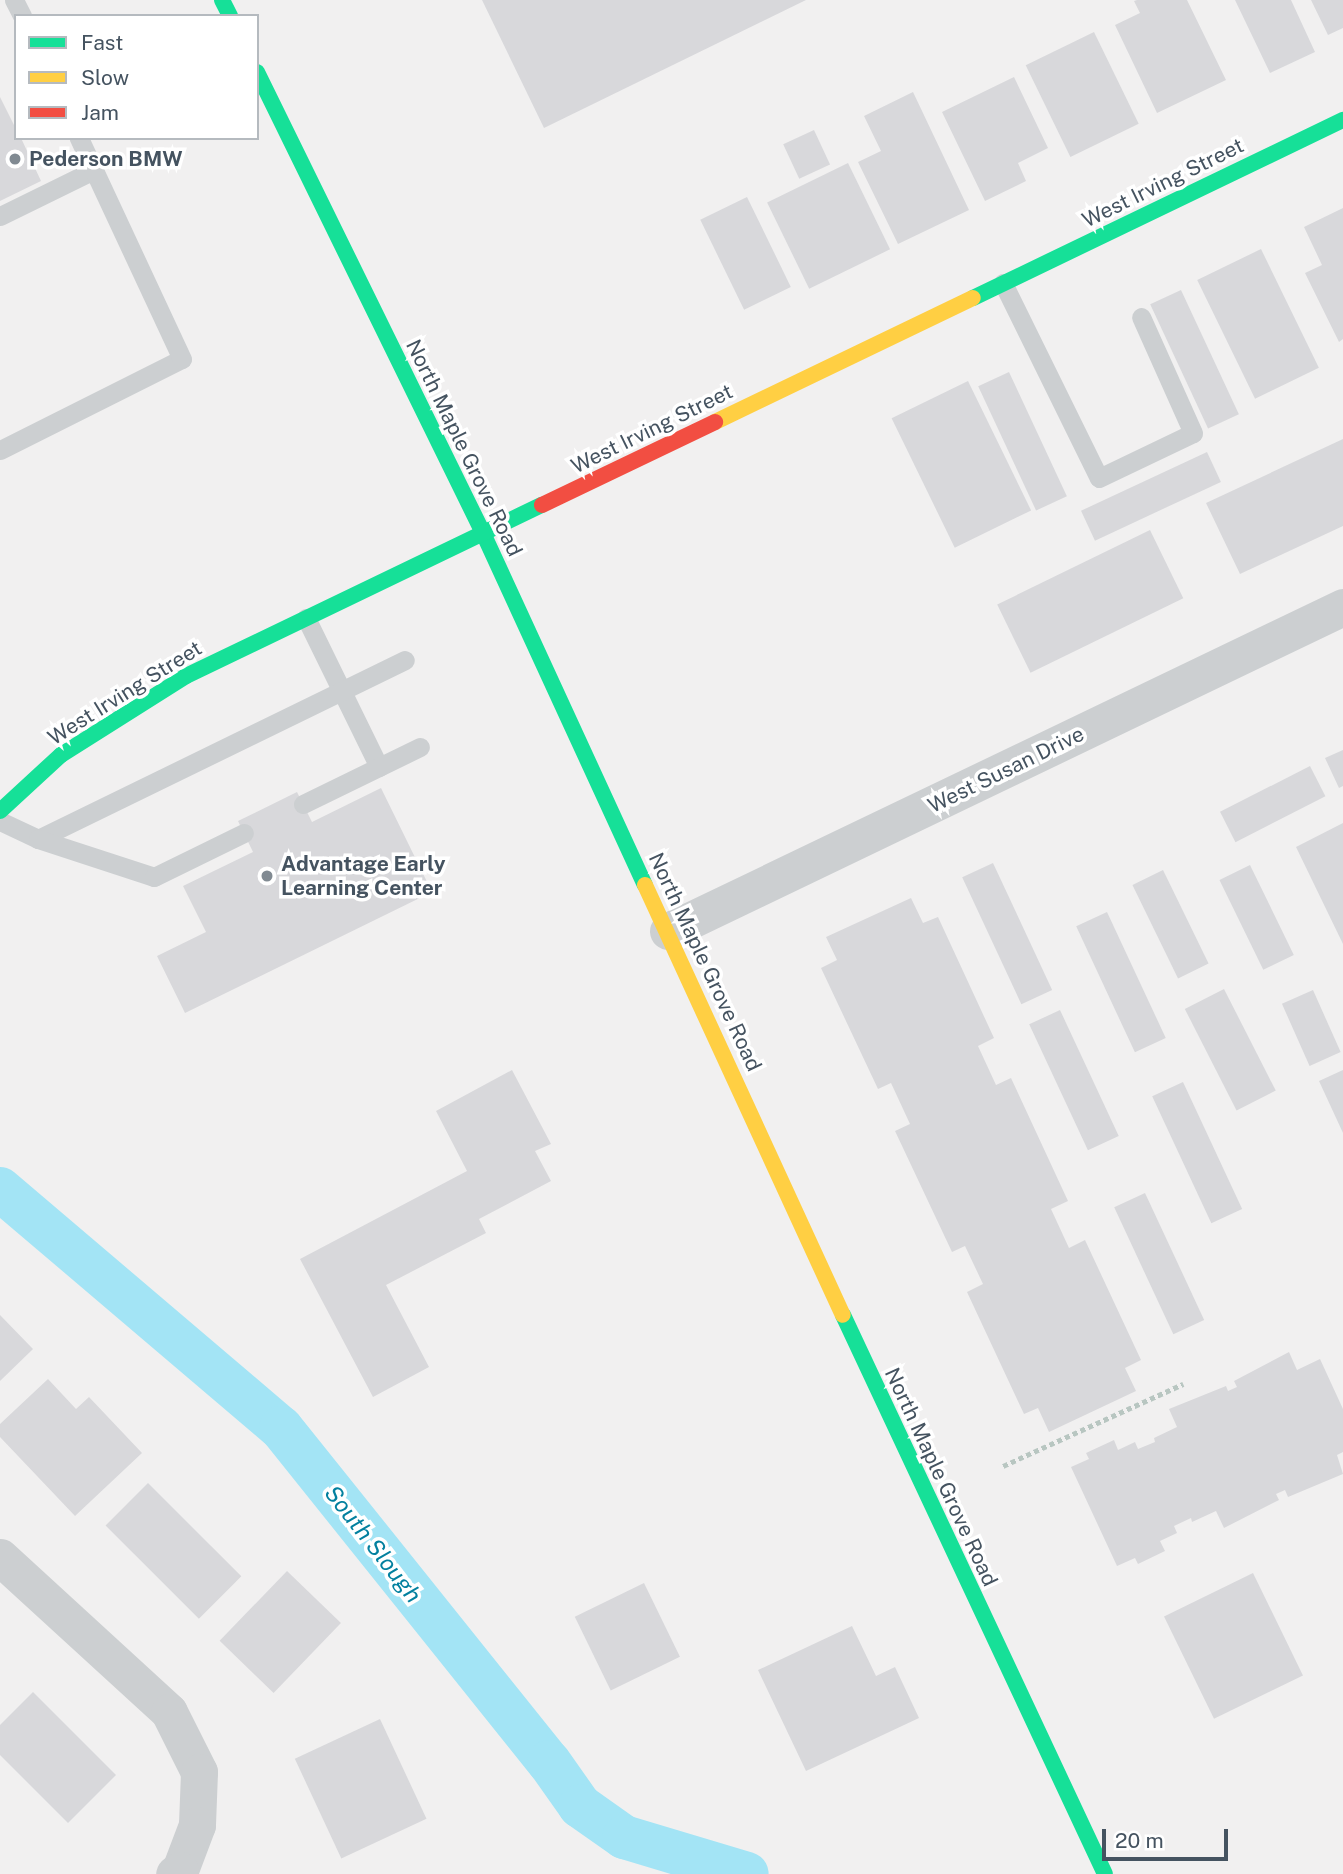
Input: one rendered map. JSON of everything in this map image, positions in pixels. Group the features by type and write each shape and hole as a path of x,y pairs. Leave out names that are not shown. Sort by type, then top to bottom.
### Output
{"main road":[{"name":"North Maple Grove Road","path":"259,76 483,533 963,1577 1105,1874"},
{"name":"West Irving Street","path":"0,811 61,755 186,676 1343,120"}],"street":[{"name":"West Susan Drive","path":"668,931 1343,607"},
{"path":"0,1557 169,1712 199,1772 197,1825 180,1870 174,1874"}],"lane":[{"path":"0,450 182,359 80,140"},
{"path":"0,216 94,170"},
{"path":"1003,283 1098,478 1193,433 1141,317"},
{"path":"306,618 379,767"},
{"path":"38,839 405,660"},
{"path":"303,804 420,747"},
{"path":"0,821 38,839 154,877 244,833"}],"path":[{"path":"1003,1466 1183,1384"}],"building":[{"path":"482,0 806,0 544,128"},
{"path":"1187,0 1226,80 1157,113 1115,25 1140,13 1134,1"},
{"path":"1235,0 1291,0 1315,52 1270,73"},
{"path":"1311,0 1343,0 1343,28 1328,35"},
{"path":"1094,32 1139,124 1070,157 1026,65"},
{"path":"1014,77 1048,148 1018,163 1026,181 985,201 942,112"},
{"path":"913,92 969,210 898,244 858,162 881,151 864,116"},
{"name":"Pederson BMW","path":"0,97 14,125 14,140 22,140 41,181 0,201"},
{"path":"814,130 830,164 799,179 783,144"},
{"path":"848,163 890,249 809,289 767,202"},
{"path":"747,197 791,287 744,310 700,220"},
{"path":"1343,208 1343,339 1339,342 1305,273 1322,265 1304,227"},
{"path":"1261,249 1319,368 1255,399 1197,280"},
{"path":"1181,290 1239,414 1208,429 1150,304"},
{"path":"1009,372 1067,496 1036,511 978,386"},
{"path":"968,381 1031,510 955,548 892,418"},
{"path":"1343,439 1343,526 1240,574 1206,503"},
{"path":"1207,452 1221,482 1095,541 1081,511"},
{"path":"1150,530 1183,598 1031,673 997,605"},
{"path":"1343,750 1343,786 1339,788 1325,758"},
{"path":"1310,766 1325,796 1235,842 1220,812"},
{"path":"381,788 432,892 185,1013 157,956 206,932 183,886 253,852 238,821 297,792 312,822"},
{"path":"1343,823 1343,944 1296,847"},
{"path":"993,863 1052,990 1021,1004 962,877"},
{"path":"1250,865 1294,955 1263,970 1219,880"},
{"path":"1163,870 1209,963 1178,978 1132,885"},
{"path":"911,898 923,923 938,917 994,1038 978,1046 996,1085 1011,1078 1068,1201 1051,1209 1069,1248 1085,1240 1141,1360 1125,1368 1136,1391 1049,1432 1038,1408 1024,1414 967,1292 983,1284 965,1246 952,1252 895,1131 910,1124 891,1083 878,1089 821,968 837,960 826,937"},
{"path":"1107,912 1166,1038 1135,1052 1076,926"},
{"path":"1224,989 1276,1091 1237,1111 1185,1009"},
{"path":"1313,990 1341,1052 1310,1066 1282,1004"},
{"path":"1060,1010 1119,1136 1088,1150 1029,1024"},
{"path":"512,1070 551,1144 535,1151 551,1181 479,1219 486,1233 386,1285 429,1367 373,1397 300,1259 467,1171 436,1111"},
{"path":"1343,1070 1343,1133 1319,1081"},
{"path":"1183,1082 1242,1209 1211,1223 1152,1096"},
{"path":"1145,1193 1204,1320 1173,1334 1114,1207"},
{"path":"0,1315 33,1349 0,1381"},
{"path":"1289,1352 1297,1370 1320,1359 1343,1409 1343,1452 1337,1455 1343,1474 1288,1497 1285,1490 1276,1494 1279,1500 1224,1528 1216,1511 1192,1522 1191,1518 1174,1526 1177,1533 1160,1541 1165,1551 1138,1564 1135,1558 1117,1566 1071,1467 1089,1459 1086,1453 1114,1440 1118,1450 1135,1442 1138,1449 1155,1442 1154,1438 1177,1427 1169,1409 1226,1386 1228,1391 1237,1387 1234,1381"},
{"path":"48,1379 76,1409 89,1397 142,1453 75,1516 0,1437 0,1424"},
{"path":"148,1483 241,1576 199,1619 106,1525"},
{"path":"287,1571 341,1623 274,1693 220,1641"},
{"path":"1253,1573 1303,1675 1214,1719 1164,1616"},
{"path":"644,1583 680,1657 611,1690 575,1617"},
{"path":"852,1626 876,1676 895,1667 919,1718 806,1771 758,1670"},
{"path":"33,1692 116,1775 68,1823 0,1755 0,1725"},
{"path":"380,1719 426,1819 341,1858 295,1759"}],"waterway":[{"name":"South Slough","path":"0,1189 281,1428 549,1762 580,1806 624,1837 747,1874"}],"traffic: fast":[{"path":"222,0 229,14"},
{"path":"259,76 483,533 645,885"},
{"path":"973,298 1343,120"},
{"path":"0,811 61,755 186,676 542,505"},
{"path":"843,1315 1105,1874"}],"traffic: slow":[{"path":"715,422 973,298"},
{"path":"645,885 843,1315"}],"traffic: jam":[{"path":"542,505 715,422"}],"place":[{"name":"Pederson BMW","path":"15,159"},
{"name":"Advantage Early Learning Center","path":"267,876"}]}
